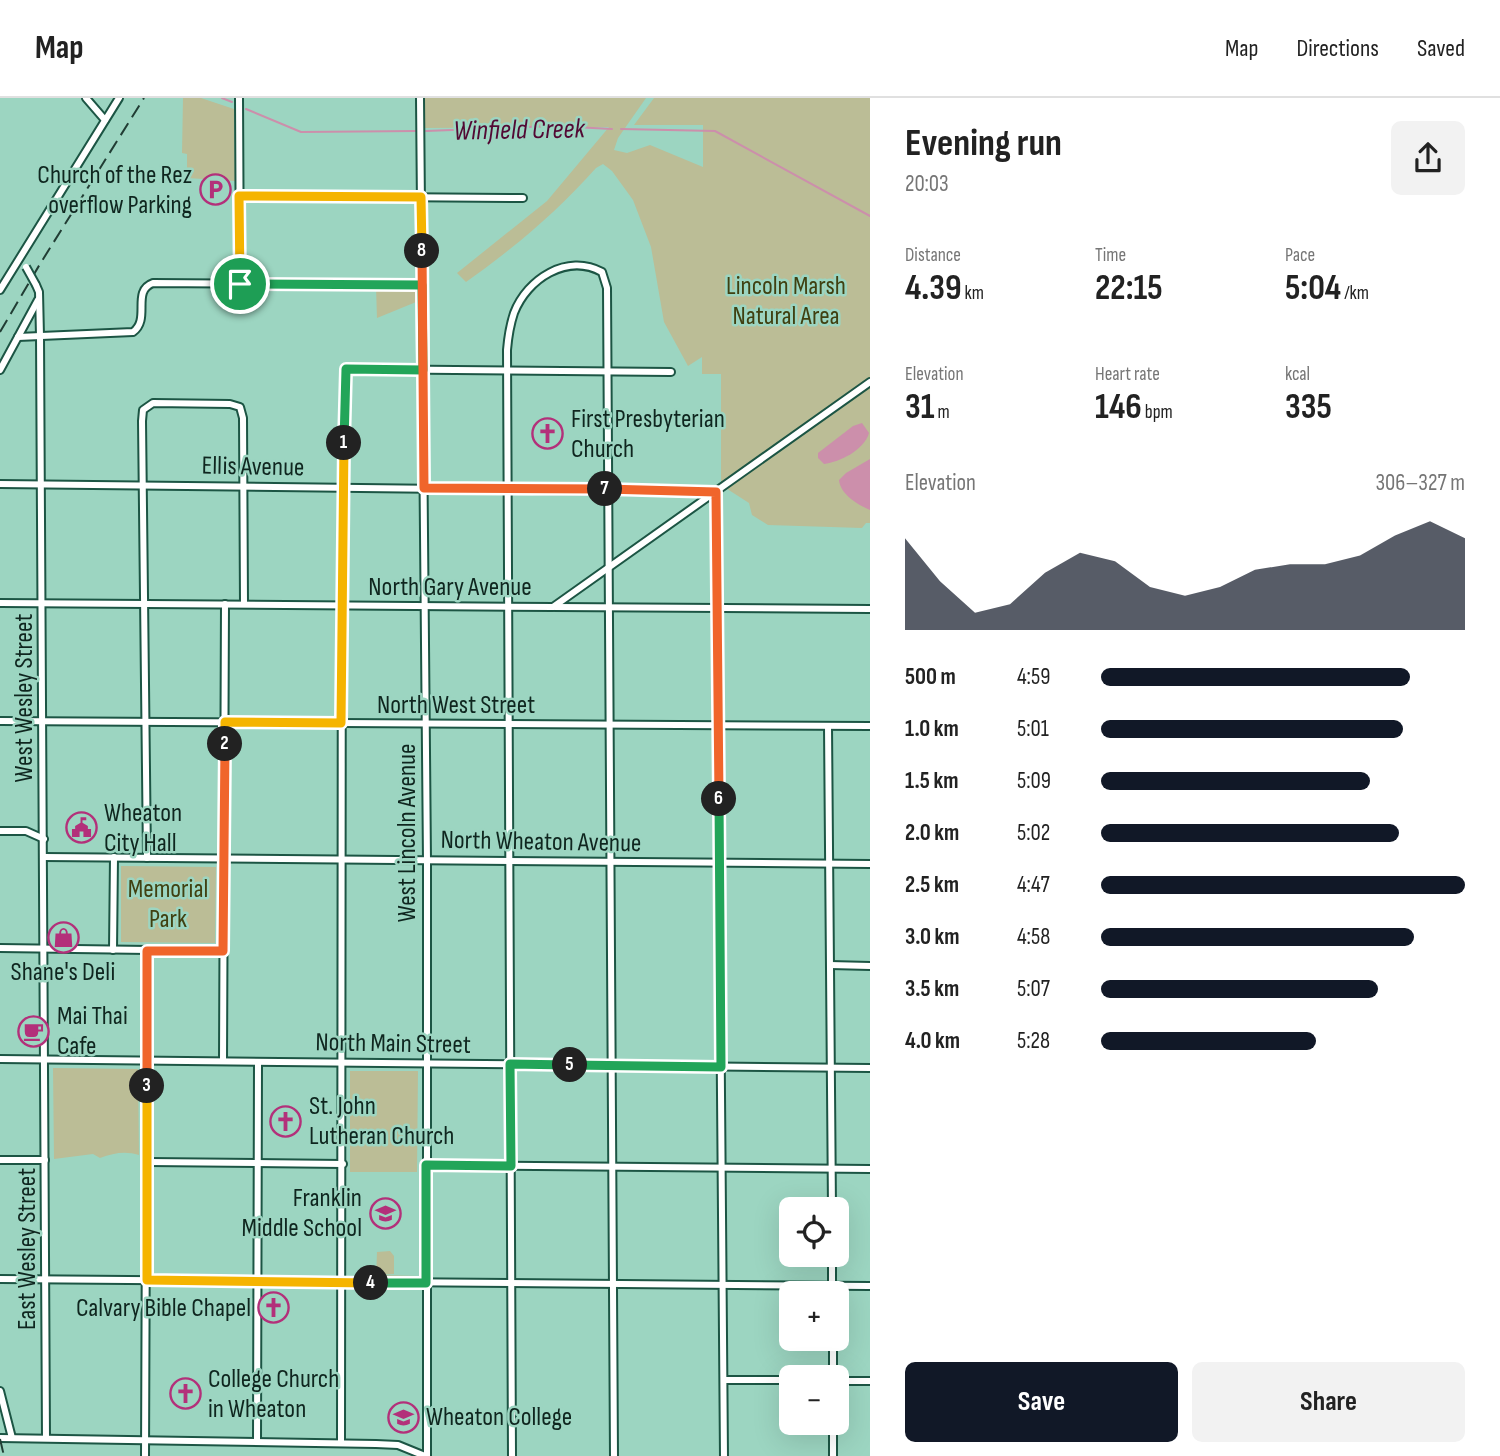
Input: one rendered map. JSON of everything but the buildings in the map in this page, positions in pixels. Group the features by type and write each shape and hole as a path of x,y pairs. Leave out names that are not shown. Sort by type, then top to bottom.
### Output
{"street":[{"path":"86,98 105,120"},
{"path":"0,290 119,98"},
{"path":"239,98 240,284"},
{"name":"West Lincoln Avenue","path":"421,98 427,860 426,1456"},
{"path":"239,196 523,198"},
{"name":"West Wesley Street","path":"18,261 26,267 36,285 39,298 44,1060"},
{"path":"512,1456 507,371 510,331 514,312 522,298 531,285 545,275 575,265 592,267 601,272 607,282 614,1456"},
{"path":"18,337 133,332 139,328 141,321 142,293 150,284 422,285"},
{"path":"0,370 39,298"},
{"path":"341,1443 342,487 346,369 671,372"},
{"name":"North Gary Avenue","path":"0,603 553,607 870,382"},
{"path":"147,858 143,410 153,403 230,404 240,407 243,418 244,604"},
{"name":"Ellis Avenue","path":"0,484 716,492"},
{"path":"716,492 724,1456"},
{"path":"223,1061 225,604"},
{"path":"553,607 870,610"},
{"name":"North West Street","path":"0,721 870,726"},
{"path":"828,726 832,1197"},
{"path":"0,831 26,831 44,839"},
{"name":"North Wheaton Avenue","path":"44,857 870,864"},
{"path":"113,950 114,857"},
{"path":"0,948 223,951"},
{"path":"145,1456 147,951"},
{"path":"830,965 870,966"},
{"name":"North Main Street","path":"0,1059 870,1068"},
{"name":"East Wesley Street","path":"44,1060 46,1438"},
{"path":"257,1442 258,1062"},
{"path":"0,1160 45,1160"},
{"path":"148,1162 342,1164"},
{"path":"426,1165 870,1169"},
{"path":"0,1279 779,1287"},
{"path":"849,1288 870,1286"},
{"path":"724,1380 779,1380"},
{"path":"849,1380 870,1381"},
{"path":"0,1391 12,1438"},
{"path":"833,1435 833,1456"},
{"path":"0,1438 341,1443 398,1446 426,1456"}],"green space":[{"path":"183,98 201,98 234,109 235,181 187,178 187,154 182,153"},
{"name":"Lincoln Marsh Natural Area","path":"421,98 646,98 618,138 614,150 627,153 650,145 703,167 703,125 634,125 654,98 870,98 870,523 866,523 862,528 768,525 752,515 749,503 721,485 721,374 702,374 702,357 688,366 664,322 651,247 633,200 612,171 603,164 534,229 484,269 466,282 457,273 547,201 609,127 421,128"},
{"path":"376,287 421,287 421,300 377,318"},
{"name":"Memorial Park","path":"121,866 216,867 215,943 121,942"},
{"path":"53,1068 138,1069 139,1155 119,1153 100,1158 93,1154 54,1159"},
{"path":"350,1071 418,1071 417,1172 350,1172"},
{"path":"390,1251 394,1256 394,1274 377,1275 418,1276 418,1280 376,1279 377,1252"}],"shaded area":[{"path":"862,423 869,433 857,450 830,463 824,464 818,458 818,453 853,426"},
{"path":"870,459 870,510 846,494 839,480"}],"waterway":[{"name":"Winfield Creek","path":"222,98 232,102"},
{"name":"Winfield Creek","path":"246,109 301,132 416,131"},
{"name":"Winfield Creek","path":"426,131 554,126 612,129"},
{"name":"Winfield Creek","path":"621,129 715,131 870,216"}],"railway":[{"path":"0,332 144,98"},
{"path":"0,1439 4,1456"}],"place":[{"name":"Church of the Rez overflow Parking","path":"215,190"},
{"name":"First Presbyterian Church","path":"548,434"},
{"name":"Wheaton City Hall","path":"81,828"},
{"name":"Shane's Deli","path":"63,937"},
{"name":"Mai Thai Cafe","path":"34,1031"},
{"name":"St. John Lutheran Church","path":"286,1121"},
{"name":"Franklin Middle School","path":"385,1213"},
{"name":"Calvary Bible Chapel","path":"274,1308"},
{"name":"College Church in Wheaton","path":"185,1394"},
{"name":"Wheaton College","path":"403,1417"}],"route":[{"path":"240,284 239,196 421,197 422,285 424,488 716,492 721,1067 510,1064 511,1166 426,1165 426,1283 147,1280 147,951 223,951 225,722 341,723 342,487 346,369 423,370 422,285 240,284"}]}
